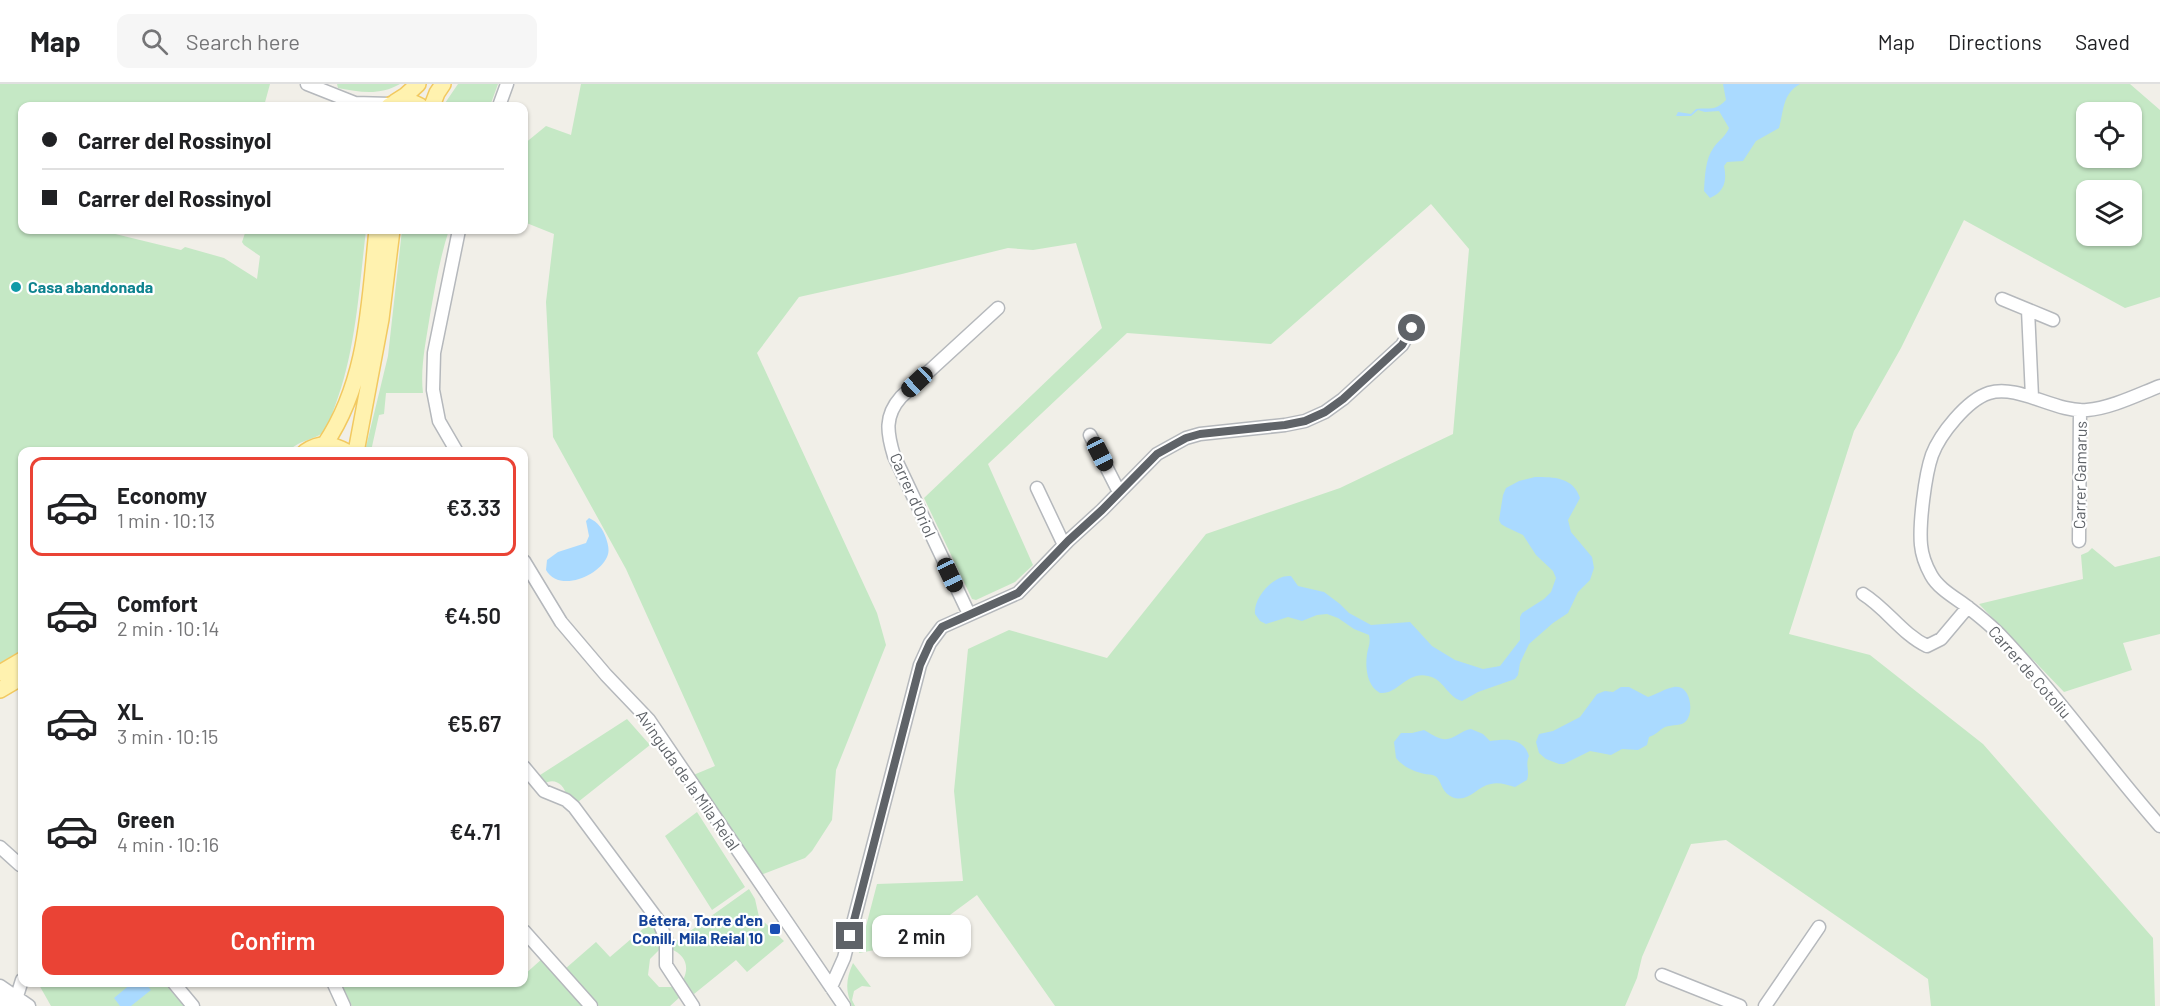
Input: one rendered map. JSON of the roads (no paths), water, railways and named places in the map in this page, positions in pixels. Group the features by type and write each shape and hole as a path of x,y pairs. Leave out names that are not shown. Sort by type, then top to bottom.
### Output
{"main road":[{"path":"396,102 418,84"},
{"path":"434,102 443,84"},
{"path":"325,444 338,425 363,352 377,234"},
{"path":"357,447 381,319 392,234"},
{"path":"312,447 325,444 339,447"},
{"path":"0,673 18,662"},
{"path":"0,690 18,679"}],"street":[{"path":"307,84 350,102"},
{"path":"500,102 507,84"},
{"path":"455,447 439,421 433,390 434,353 458,234"},
{"path":"2002,299 2053,320"},
{"name":"Carrer d'Oriol","path":"969,614 894,456 888,437 888,422 892,407 901,397 998,308"},
{"path":"2028,310 2032,397"},
{"path":"831,987 844,958 920,665 930,643 942,627 1018,593 1157,454 1186,438 1200,434 1305,421 1325,412 1343,399 1402,345 1412,328"},
{"name":"Carrer de Cotoliu","path":"2160,386 2087,411 2069,409 2032,397 1990,393 1969,405 1941,437 1932,457 1926,487 1921,546 1925,563 1933,579 1987,622 2020,657 2160,826"},
{"name":"Carrer Gamarus","path":"2079,541 2080,410"},
{"path":"1090,435 1119,492"},
{"path":"1037,488 1064,545"},
{"name":"Avinguda de la Mila Reial","path":"528,568 561,622 606,675 649,720 844,1006"},
{"path":"1863,594 1877,603 1915,640 1927,646 1941,639 1968,607"},
{"path":"528,772 544,791 566,800 578,811 653,913 665,938 666,965 693,1006"},
{"path":"0,847 18,863"},
{"path":"1765,1006 1819,927"},
{"path":"528,935 591,1006"},
{"path":"1662,975 1740,1006"},
{"path":"0,986 13,1003"},
{"path":"13,1003 19,987"},
{"path":"177,987 193,1006"},
{"path":"335,987 344,1006"},
{"path":"0,999 29,1006"}],"water":[{"path":"1723,84 1800,84 1787,98 1779,128 1756,141 1743,161 1727,162 1724,166 1724,185 1710,198 1704,191 1707,162 1714,147 1729,128 1719,111 1698,110 1691,116 1676,116 1678,112 1691,114 1696,109 1712,108 1722,104 1726,100"},
{"path":"1535,477 1549,477 1568,482 1577,491 1580,498 1568,520 1571,532 1592,557 1594,568 1590,580 1578,592 1568,613 1529,644 1515,679 1478,692 1462,701 1453,696 1438,681 1420,675 1386,693 1380,693 1372,686 1367,671 1369,635 1327,614 1302,621 1288,617 1266,624 1260,621 1255,614 1257,601 1266,588 1284,576 1291,576 1298,586 1324,592 1349,613 1371,625 1410,622 1432,646 1455,660 1483,669 1500,666 1520,640 1522,613 1551,592 1556,578 1553,571 1536,555 1523,535 1501,524 1499,520 1506,488 1519,481"},
{"path":"589,518 598,524 605,535 608,552 603,564 588,576 578,579 569,581 552,577 546,570 547,560 558,552 586,543 589,536 586,521"},
{"path":"1621,687 1629,687 1648,697 1674,687 1684,689 1690,704 1689,716 1682,724 1665,727 1649,737 1647,745 1638,750 1622,749 1611,755 1590,751 1564,764 1546,759 1539,753 1536,742 1539,734 1553,731 1580,717 1597,694 1605,691 1613,692"},
{"path":"1471,729 1483,734 1490,741 1508,740 1523,745 1529,756 1527,780 1515,787 1500,784 1486,785 1458,799 1445,792 1435,776 1413,770 1396,758 1394,742 1401,733 1424,730 1438,738 1447,739"},
{"path":"127,987 148,987 151,990 131,1006 120,1006 114,998"}],"place":[{"name":"Casa abandonada","path":"16,287"},
{"name":"Bétera, Torre d'en Conill, Mila Reial 10","path":"775,929"}]}
